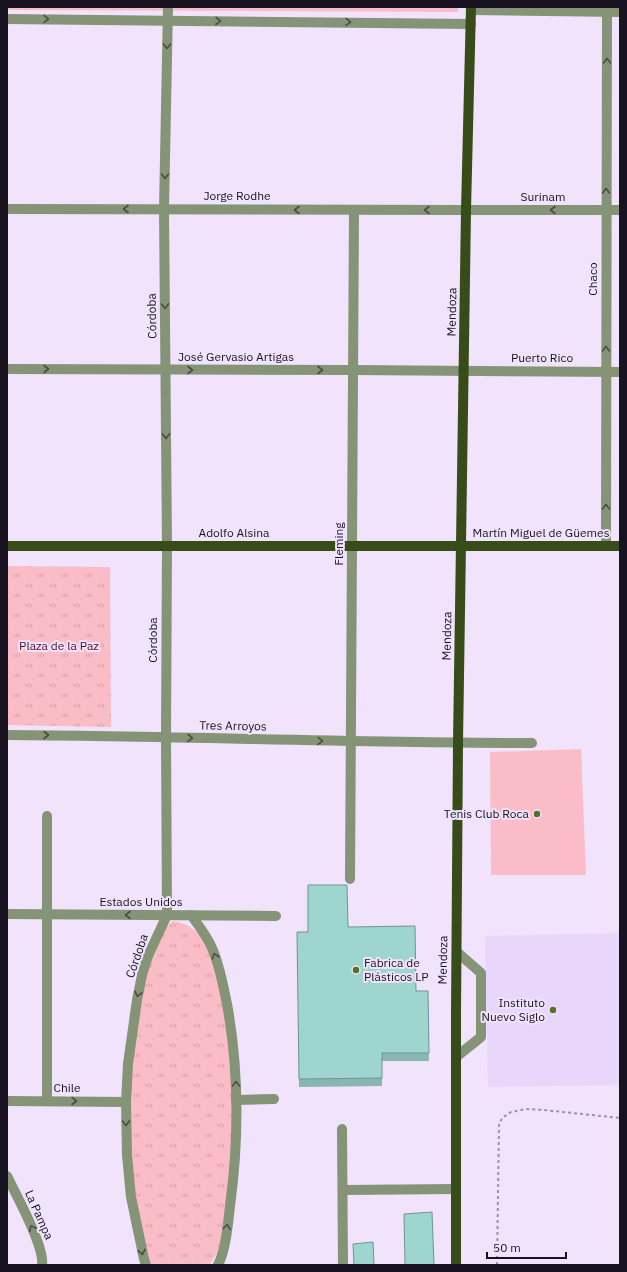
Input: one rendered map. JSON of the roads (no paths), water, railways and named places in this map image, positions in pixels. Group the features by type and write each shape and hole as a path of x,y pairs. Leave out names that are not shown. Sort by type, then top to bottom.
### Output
{"main road":[{"name":"Mendoza","path":"456,1265 458,743 466,210 471,8"},
{"name":"Adolfo Alsina","path":"7,546 462,546"},
{"name":"Martín Miguel de Güemes","path":"462,546 620,546"}],"street":[{"name":"Córdoba","path":"146,1265 131,1197 127,1155 126,1102 128,1064 142,975 148,956 167,915 167,546 164,209 168,7"},
{"path":"471,8 620,12"},
{"name":"Chaco","path":"606,546 607,12"},
{"path":"7,19 471,24"},
{"name":"Jorge Rodhe","path":"7,209 466,210"},
{"name":"Fleming","path":"350,879 354,210"},
{"name":"Surinam","path":"466,210 620,210"},
{"name":"José Gervasio Artigas","path":"7,369 464,371"},
{"name":"Puerto Rico","path":"464,371 620,372"},
{"name":"Tres Arroyos","path":"7,735 166,737 351,742 532,743"},
{"path":"47,816 47,1101"},
{"name":"Estados Unidos","path":"7,914 276,916"},
{"path":"191,915 204,932 212,947 223,985 232,1034 236,1100 235,1168 226,1234 218,1265"},
{"path":"456,952 481,973 481,1037 456,1057"},
{"path":"236,1100 274,1099"},
{"name":"Chile","path":"7,1101 126,1102"},
{"path":"342,1129 343,1265"},
{"name":"La Pampa","path":"7,1176 40,1245 43,1261 42,1265"},
{"path":"343,1190 456,1189"}],"place":[{"name":"Tenis Club Roca","path":"537,814"},
{"name":"Fabrica de Plásticos LP","path":"356,970"},
{"name":"Instituto Nuevo Siglo","path":"553,1010"}],"park label":[{"name":"Plaza de la Paz","path":"59,646"}]}
